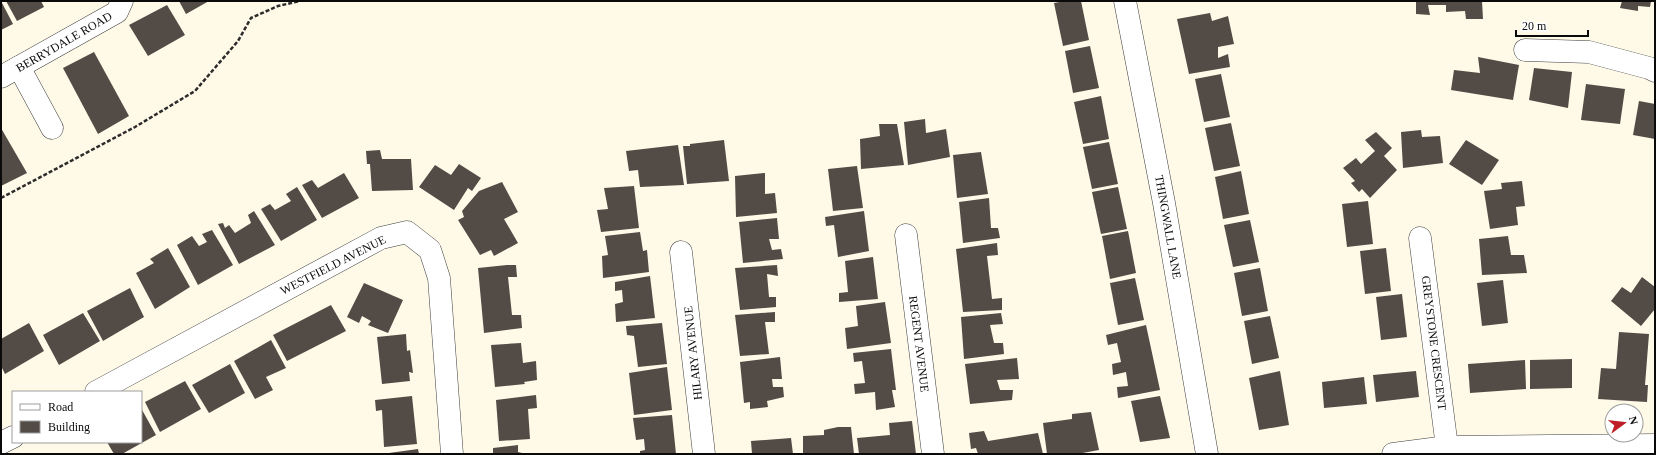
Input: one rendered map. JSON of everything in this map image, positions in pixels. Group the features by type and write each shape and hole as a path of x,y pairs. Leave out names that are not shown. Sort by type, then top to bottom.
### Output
{"street":[{"name":"BERRYDALE ROAD","path":"10,72 117,12 122,1"},
{"name":"THINGWALL LANE","path":"1125,1 1164,203 1207,454"},
{"path":"1524,50 1589,52 1649,68 1655,71"},
{"path":"10,72 52,128"},
{"name":"WESTFIELD AVENUE","path":"98,391 381,238 407,232 430,250 439,278 452,454"},
{"name":"REGENT AVENUE","path":"906,235 933,454"},
{"name":"GREYSTONE CRESCENT","path":"1420,238 1447,447"},
{"name":"HILARY AVENUE","path":"681,252 704,454"},
{"path":"1,443 12,438"},
{"path":"1393,454 1447,447 1655,445"}],"path":[{"path":"1,198 135,127 195,91 238,41 251,18 278,6 300,1"}],"building":[{"path":"1,1 13,24 1,30"},
{"path":"6,1 41,1 44,7 17,21"},
{"path":"179,1 209,1 186,14"},
{"path":"1081,1 1089,40 1063,46 1054,3"},
{"path":"1416,1 1482,1 1483,19 1466,19 1465,11 1446,12 1446,5 1428,5 1430,15 1416,14"},
{"path":"1622,1 1651,1 1650,7 1638,6 1638,11 1620,8"},
{"path":"167,5 185,35 148,56 129,25"},
{"path":"1210,13 1212,21 1228,16 1234,44 1218,47 1218,58 1228,54 1230,67 1189,74 1177,19"},
{"path":"1090,46 1099,88 1073,93 1065,51"},
{"path":"94,52 129,116 98,134 63,68"},
{"path":"1478,57 1519,65 1513,100 1451,90 1454,70 1480,73"},
{"path":"1534,68 1572,72 1568,108 1529,100"},
{"path":"1221,74 1230,117 1204,122 1195,79"},
{"path":"1586,84 1625,89 1620,124 1581,120"},
{"path":"1101,96 1109,139 1083,144 1074,102"},
{"path":"1639,101 1655,104 1655,139 1633,135"},
{"path":"925,119 926,133 946,129 950,157 908,165 904,122"},
{"path":"1231,123 1240,166 1214,171 1205,128"},
{"path":"879,124 897,124 904,165 861,169 860,139 880,136"},
{"path":"1,128 27,173 1,186"},
{"path":"1421,130 1422,137 1440,136 1443,163 1403,168 1401,132"},
{"path":"1376,132 1392,148 1384,156 1397,170 1370,198 1362,189 1359,192 1351,183 1355,181 1343,168 1356,158 1361,164 1375,151 1365,140"},
{"path":"724,140 729,181 687,184 683,146"},
{"path":"1466,140 1499,160 1482,185 1449,164"},
{"path":"1109,142 1118,184 1092,189 1083,147"},
{"path":"678,145 684,185 640,187 638,170 629,171 626,151"},
{"path":"380,150 382,159 411,159 413,190 372,191 370,164 367,164 366,151"},
{"path":"981,152 988,194 957,198 953,155"},
{"path":"459,164 481,178 472,191 468,188 454,210 419,187 435,165 451,175"},
{"path":"857,166 863,208 833,211 828,169"},
{"path":"1241,171 1249,214 1223,219 1215,177"},
{"path":"344,173 359,198 322,218 302,185 312,180 318,188"},
{"path":"765,173 765,194 775,193 777,213 736,217 735,176"},
{"path":"1522,181 1525,206 1516,207 1518,225 1490,229 1484,191 1502,189 1501,183"},
{"path":"502,182 518,212 504,219 518,243 494,256 491,250 480,255 458,220 464,217 462,211 479,191"},
{"path":"634,186 639,228 601,232 597,210 608,209 604,188"},
{"path":"297,187 317,220 281,241 261,209 270,204 275,210 291,201 286,194"},
{"path":"1118,187 1127,229 1101,234 1092,192"},
{"path":"989,198 991,228 998,228 1000,238 963,243 959,202"},
{"path":"1368,201 1373,244 1347,247 1342,204"},
{"path":"254,211 275,245 239,264 218,224 223,223 225,228 229,225 235,233 251,223 248,215"},
{"path":"864,211 869,251 838,257 834,225 826,226 825,217"},
{"path":"777,218 779,239 769,239 772,250 781,249 783,259 743,263 739,222"},
{"path":"1250,220 1259,262 1233,267 1224,225"},
{"path":"212,230 233,265 198,285 177,245 192,236 199,246 207,242 202,234"},
{"path":"1128,231 1136,273 1110,279 1102,236"},
{"path":"640,232 643,251 647,250 649,272 603,278 602,256 608,255 605,236"},
{"path":"1508,236 1511,255 1524,255 1527,273 1482,275 1479,239"},
{"path":"997,243 998,255 987,256 992,299 1002,298 1002,310 963,312 956,249"},
{"path":"168,248 190,287 155,309 136,273 154,263 150,259"},
{"path":"1386,248 1391,291 1365,294 1360,251"},
{"path":"873,257 878,299 839,302 839,293 848,292 845,261"},
{"path":"516,265 517,277 508,277 512,315 521,315 522,328 484,333 478,268"},
{"path":"777,265 778,276 767,274 769,297 776,297 776,307 740,310 735,268"},
{"path":"1260,268 1268,311 1242,316 1234,273"},
{"path":"650,276 655,318 616,322 615,304 623,302 622,290 615,291 615,282"},
{"path":"1642,277 1655,287 1655,309 1641,326 1611,301 1622,287 1631,293"},
{"path":"1135,278 1144,320 1118,325 1110,283"},
{"path":"1503,280 1508,323 1482,326 1477,283"},
{"path":"364,283 403,300 388,333 368,325 371,321 362,316 359,323 347,317"},
{"path":"130,288 144,317 103,341 87,311"},
{"path":"1402,294 1407,337 1381,340 1376,297"},
{"path":"885,302 891,343 847,349 845,328 858,326 856,306"},
{"path":"331,305 346,331 287,361 273,335"},
{"path":"775,312 775,322 765,322 769,354 740,356 735,315"},
{"path":"83,313 100,341 59,365 43,335"},
{"path":"1001,313 1003,324 990,325 994,343 1003,343 1004,354 964,359 961,317"},
{"path":"1270,316 1279,358 1252,364 1244,321"},
{"path":"29,323 44,351 5,374 1,366 1,339"},
{"path":"662,323 667,364 638,367 634,336 627,335 626,326"},
{"path":"1146,325 1160,390 1118,398 1117,387 1128,386 1126,372 1113,375 1112,364 1121,362 1117,343 1108,345 1106,335"},
{"path":"1619,332 1649,334 1645,385 1648,385 1647,402 1598,399 1601,368 1616,369"},
{"path":"406,334 407,351 410,350 413,373 409,372 410,381 382,384 377,337"},
{"path":"271,340 286,368 266,377 273,390 255,399 234,361"},
{"path":"521,343 523,363 536,361 537,380 524,382 525,384 495,387 491,345"},
{"path":"891,349 896,390 892,390 895,407 876,410 875,392 855,394 854,384 865,383 862,361 854,362 853,353"},
{"path":"780,357 782,379 772,379 773,387 783,387 784,397 767,401 768,407 750,409 750,402 744,403 740,362"},
{"path":"1017,358 1019,379 997,380 1000,390 1013,390 1012,400 970,404 965,364"},
{"path":"1572,359 1572,388 1530,389 1530,360"},
{"path":"1525,360 1526,389 1470,393 1468,364"},
{"path":"230,364 245,393 209,413 192,385"},
{"path":"667,367 672,410 634,415 629,373"},
{"path":"1280,371 1289,425 1259,430 1249,378"},
{"path":"1416,371 1419,397 1376,402 1373,375"},
{"path":"1364,377 1367,404 1324,408 1322,382"},
{"path":"185,381 201,409 160,432 145,402"},
{"path":"536,395 537,408 528,409 530,439 499,441 496,400"},
{"path":"412,396 417,444 384,447 382,410 376,411 375,400"},
{"path":"1160,396 1170,438 1140,442 1131,401"},
{"path":"142,410 156,435 142,443"},
{"path":"1091,412 1099,450 1077,454 1047,454 1043,423 1072,419 1072,414"},
{"path":"672,415 676,454 640,454 640,451 645,450 644,439 636,440 633,418"},
{"path":"912,421 916,454 859,454 857,438 890,435 889,423"},
{"path":"838,427 851,427 854,454 803,454 803,436 824,435 824,430"},
{"path":"984,431 988,441 1038,433 1043,454 978,454 976,448 971,449 969,433"},
{"path":"791,438 793,454 752,454 751,441"},
{"path":"108,443 142,443 122,454 114,454"},
{"path":"518,445 518,452 526,454 493,454 493,448"},
{"path":"418,449 419,454 389,454 389,453"}]}
